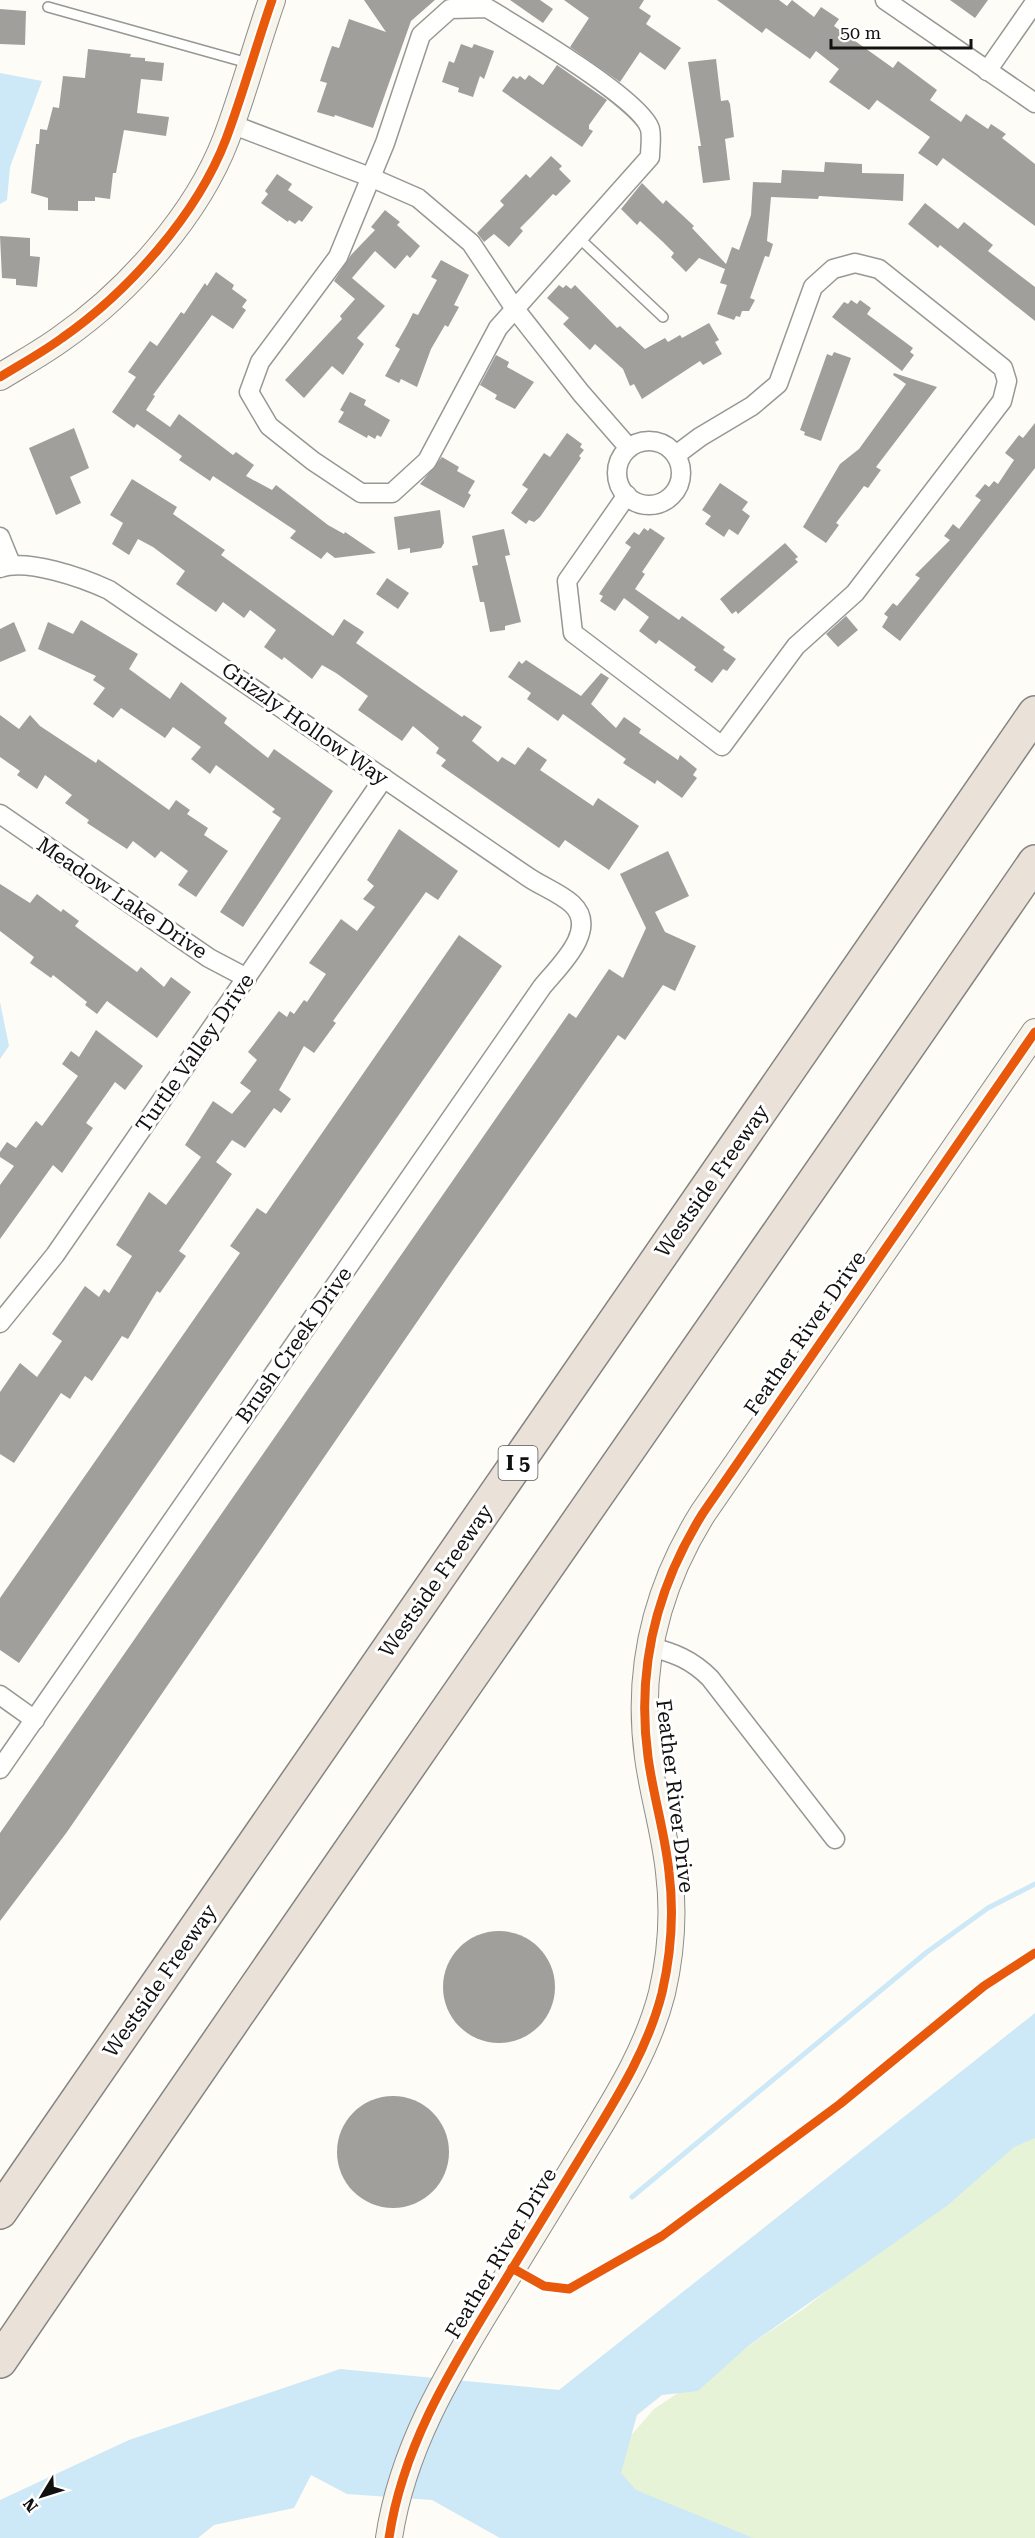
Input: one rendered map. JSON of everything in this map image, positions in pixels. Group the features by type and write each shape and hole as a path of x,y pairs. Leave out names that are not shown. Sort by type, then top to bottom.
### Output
{"highway":[{"name":"Westside Freeway","path":"0,2212 1035,713"},
{"path":"0,2361 212,2049 734,1300 1035,862"}],"street":[{"path":"0,377 63,338 128,283 177,225 201,190 231,124 272,0"},
{"path":"885,0 1035,104"},
{"path":"987,71 1035,2"},
{"path":"487,8 534,36 624,98 650,128 650,157 498,328 427,461 392,493 362,493 312,461 268,426 249,392 260,362 338,257 370,177 385,143 421,35 450,9 487,8"},
{"path":"231,124 370,177 418,198 471,243 515,309 628,448"},
{"path":"627,495 567,581 573,633 722,746 796,646 855,593 1002,401 1007,381 1003,368 926,305 879,269 855,263 833,269 813,287 778,384 752,406 700,437 676,455"},
{"path":"648,441 668,447 676,455 680,464 679,485 665,501 645,505 627,495 618,477 618,466 628,448 648,441"},
{"name":"Grizzly Hollow Way","path":"0,537 5,566 62,573 109,590 528,878 572,904 580,919"},
{"name":"Turtle Valley Drive","path":"0,1323 56,1255 384,778"},
{"name":"Meadow Lake Drive","path":"0,814 209,958 247,978"},
{"name":"Brush Creek Drive","path":"0,1769 542,987 578,941 580,919"},
{"name":"Feather River Drive","path":"388,2538 401,2483 433,2401 621,2092 651,2030 662,1993 669,1956 672,1915 669,1872 644,1725 644,1687 648,1646 670,1573 692,1531 1035,1032"},
{"path":"648,1646 683,1656 696,1664 710,1678 835,1839"},
{"path":"0,1695 35,1720"}],"lane":[{"path":"48,7 251,64"},
{"path":"579,238 663,316"}],"green space":[{"path":"1035,2124 1035,2538 687,2538 602,2469 654,2409 805,2308"}],"water":[{"path":"0,73 42,81 10,167 7,200 0,204"},
{"path":"0,1002 9,1046 0,1059"},
{"path":"1035,2013 1035,2138 1014,2147 948,2205 748,2346 698,2391 662,2395 637,2415 621,2473 636,2490 753,2538 500,2538 432,2500 347,2494 311,2475 294,2508 214,2525 198,2538 0,2538 0,2500 129,2440 340,2369 559,2390"}],"building":[{"path":"364,0 435,0 411,21 373,128 335,115 334,117 317,112 327,83 320,81 327,60 332,46 339,48 349,19 386,32"},
{"path":"510,0 540,0 553,9 543,23"},
{"path":"564,0 644,0 639,8 651,16 646,24 681,48 665,70 640,52 620,82 570,47 589,18"},
{"path":"717,0 779,0 787,6 792,0 814,17 821,7 839,19 834,26 893,68 898,61 937,90 930,100 961,122 966,114 988,129 991,124 1006,134 1002,138 1035,164 1035,226 943,158 937,166 918,153 930,137 877,100 869,110 829,82 839,69 816,51 810,59 766,28 762,33"},
{"path":"950,0 988,0 975,18"},
{"path":"0,9 26,11 25,45 0,44"},
{"path":"461,44 472,48 474,44 494,51 484,79 480,76 473,97 458,92 459,88 442,82 449,61 454,63"},
{"path":"88,49 131,54 130,57 164,63 162,81 141,79 137,113 169,117 166,136 124,130 116,173 113,173 110,199 95,197 95,201 78,201 78,211 48,210 48,198 31,193 36,144 39,144 40,129 47,130 53,107 59,108 63,76 85,78"},
{"path":"716,59 721,101 728,100 730,104 734,137 725,139 730,180 703,183 698,146 701,146 688,62"},
{"path":"557,65 607,100 589,125 589,129 593,131 582,147 502,91 513,76 517,79 520,76 525,80 529,75 543,85"},
{"path":"551,156 562,166 559,169 571,181 556,196 553,194 520,228 523,231 509,247 494,234 484,242 477,233 504,205 500,201 526,174 530,178"},
{"path":"825,162 862,164 862,173 904,174 903,201 819,196 818,199 771,197 767,241 773,244 769,257 765,256 750,298 755,300 749,311 742,311 740,317 736,316 734,320 717,314 727,285 720,283 725,269 699,258 686,272 671,257 674,253 663,242 640,221 637,225 621,209 642,183 663,204 666,200 694,226 692,228 726,264 732,247 739,250 751,215 753,182 781,183 782,170 824,172"},
{"path":"277,174 292,184 288,190 313,207 302,222 299,220 295,224 289,220 288,222 261,203 268,194 265,191"},
{"path":"925,203 958,229 964,222 993,245 988,251 1035,287 1035,321 940,245 938,248 908,224"},
{"path":"385,210 400,222 397,225 420,246 410,258 407,255 395,269 375,251 352,278 385,306 357,338 364,344 343,375 332,366 304,398 285,380 342,319 340,316 355,299 334,281 351,255 375,230 371,227"},
{"path":"0,236 30,238 30,256 40,257 37,287 16,285 16,279 2,278"},
{"path":"441,260 469,275 454,305 459,307 448,327 445,325 431,349 417,387 401,379 399,383 385,376 400,349 395,346 413,313 418,315 437,280 431,277"},
{"path":"216,272 234,285 232,289 247,300 242,307 246,310 233,329 212,315 153,395 155,396 146,410 170,427 179,414 233,455 236,452 254,465 246,476 272,490 276,485 328,525 344,534 345,532 376,553 335,558 327,552 321,559 290,538 296,531 213,476 210,481 179,460 182,456 137,424 134,428 112,412 136,377 128,372 150,341 157,346 181,312 184,314 205,283 207,286"},
{"path":"559,285 563,288 566,285 571,289 575,285 617,328 620,326 645,349 665,338 668,342 680,335 682,338 709,323 719,340 715,342 722,354 703,365 700,361 642,399 634,384 630,386 623,369 595,344 590,350 563,324 569,318 547,298"},
{"path":"851,300 857,304 860,300 871,308 867,314 913,348 910,352 914,355 902,371 832,317 844,302 848,304"},
{"path":"834,352 851,358 821,441 804,435 805,432 800,430 827,354 832,356"},
{"path":"496,355 509,362 507,367 534,382 515,409 495,399 497,395 480,385"},
{"path":"894,373 937,387 876,467 881,470 868,488 864,486 836,523 839,525 826,543 803,527 840,464 859,449 906,384 893,375"},
{"path":"350,392 366,400 364,405 390,420 381,437 377,435 375,439 368,435 367,438 338,422 344,412 340,410"},
{"path":"1035,423 1035,468 900,641 882,627 888,617 884,614 893,603 897,606 920,578 915,575 950,540 944,536 953,524 959,529 981,500 975,496 985,484 989,487 994,481 998,484 1014,460 1005,453 1019,435 1023,438"},
{"path":"74,428 89,468 70,477 81,503 56,515 29,448"},
{"path":"567,433 582,444 580,447 584,450 579,456 581,458 540,517 534,522 529,520 526,524 511,513 528,489 522,485 544,453 550,457"},
{"path":"442,457 459,467 457,471 475,481 468,493 471,495 464,508 420,484"},
{"path":"132,479 177,507 173,514 225,550 221,555 333,636 344,619 364,632 356,643 462,717 464,715 482,727 472,741 498,762 502,757 515,765 528,747 547,760 540,770 593,806 598,798 639,826 609,870 565,840 559,848 441,766 446,760 436,753 439,748 413,726 402,741 358,710 368,696 336,673 322,665 312,679 284,657 282,660 264,647 276,630 250,610 244,618 223,602 216,612 176,584 185,571 153,547 138,539 129,555 112,544 123,523 110,515"},
{"path":"720,483 748,502 742,510 750,516 738,535 729,529 724,537 705,524 711,516 702,510"},
{"path":"440,510 444,543 441,548 410,553 410,548 398,550 394,517"},
{"path":"644,528 648,531 650,528 665,538 642,572 645,574 635,589 679,620 682,616 725,647 723,650 736,659 727,671 723,669 712,683 694,670 696,667 659,640 656,644 639,631 649,617 624,598 615,611 600,601 603,596 599,594 631,547 625,543 634,532 639,535"},
{"path":"504,529 510,555 505,556 521,622 505,626 505,630 490,632 484,602 480,602 472,566 478,565 472,536"},
{"path":"785,543 798,557 795,559 798,562 738,614 736,611 732,614 720,599"},
{"path":"387,578 409,593 398,609 376,594"},
{"path":"846,616 858,630 838,647 826,634"},
{"path":"81,620 138,654 129,669 170,699 181,682 227,718 224,723 268,758 274,749 333,791 243,927 220,912 281,818 272,812 275,809 216,765 210,774 191,759 201,747 173,727 165,738 121,708 113,718 93,704 105,688 93,680 96,676 38,649 48,622 73,634"},
{"path":"14,622 26,651 0,662 0,629"},
{"path":"526,660 581,696 601,673 609,678 591,704 616,728 624,717 641,729 639,733 678,760 680,755 697,769 693,775 697,778 682,798 657,780 655,784 623,763 626,759 563,714 558,721 527,699 531,693 508,677 519,661 522,664"},
{"path":"0,715 19,729 30,715 40,726 96,763 98,759 169,810 176,800 190,810 187,814 208,828 204,835 228,851 196,897 178,885 188,871 161,851 155,858 133,841 127,849 87,823 89,820 65,803 72,795 45,775 37,789 17,775 20,771 0,757"},
{"path":"399,829 458,871 438,900 426,892 333,1021 336,1023 314,1053 304,1046 279,1090 291,1099 281,1113 274,1108 245,1148 232,1140 216,1162 232,1174 179,1251 186,1256 160,1293 157,1291 128,1339 122,1336 92,1381 85,1376 70,1399 61,1393 14,1463 0,1454 0,1392 20,1363 37,1377 62,1341 52,1334 85,1286 99,1297 104,1289 109,1293 132,1256 116,1245 149,1192 166,1205 201,1157 185,1145 213,1101 232,1114 251,1091 240,1083 257,1060 248,1052 279,1011 287,1017 290,1011 294,1014 304,1000 307,1002 326,974 309,963 341,919 357,931 375,907 363,899 374,886 367,880"},
{"path":"668,851 689,896 655,912 665,932 696,946 675,991 663,985 625,1040 618,1035 454,1268 67,1832 0,1921 0,1833 569,1013 576,1018 609,969 623,978 646,928 620,874"},
{"path":"0,884 30,903 37,894 61,912 63,909 79,921 75,926 137,972 141,967 164,987 171,977 191,992 157,1038 107,1001 97,1014 85,1005 87,1002 53,975 51,978 30,963 34,957 0,931"},
{"path":"459,935 502,966 19,1663 0,1650 0,1598 240,1253 230,1246 257,1208 266,1214"},
{"path":"96,1030 143,1066 125,1090 115,1082 86,1123 93,1128 62,1173 53,1165 0,1239 0,1185 14,1166 0,1157 0,1152 7,1142 16,1148 36,1121 42,1126 78,1076 62,1064 71,1051 79,1057"},
{"path":"499,1931 520,1936 538,1948 550,1966 555,1987 550,2008 538,2026 520,2038 499,2043 478,2038 460,2026 448,2008 443,1987 448,1966 460,1948 478,1936"},
{"path":"393,2096 414,2101 432,2113 444,2131 449,2152 444,2173 432,2191 414,2203 393,2208 372,2203 354,2191 342,2173 337,2152 342,2131 354,2113 372,2101"}],"waterway":[{"path":"632,2197 927,1952 988,1908 1035,1884"}],"cycle path":[{"path":"0,377 47,348 87,319 135,275 179,223 197,196 226,139 272,0"},
{"path":"389,2538 404,2474 415,2444 443,2385 629,2076 656,2015 668,1963 671,1933 671,1887 648,1757 645,1692 653,1630 673,1570 703,1513 1035,1032"},
{"path":"512,2268 544,2286 569,2289 662,2236 840,2104 984,1986 1035,1953"}]}
